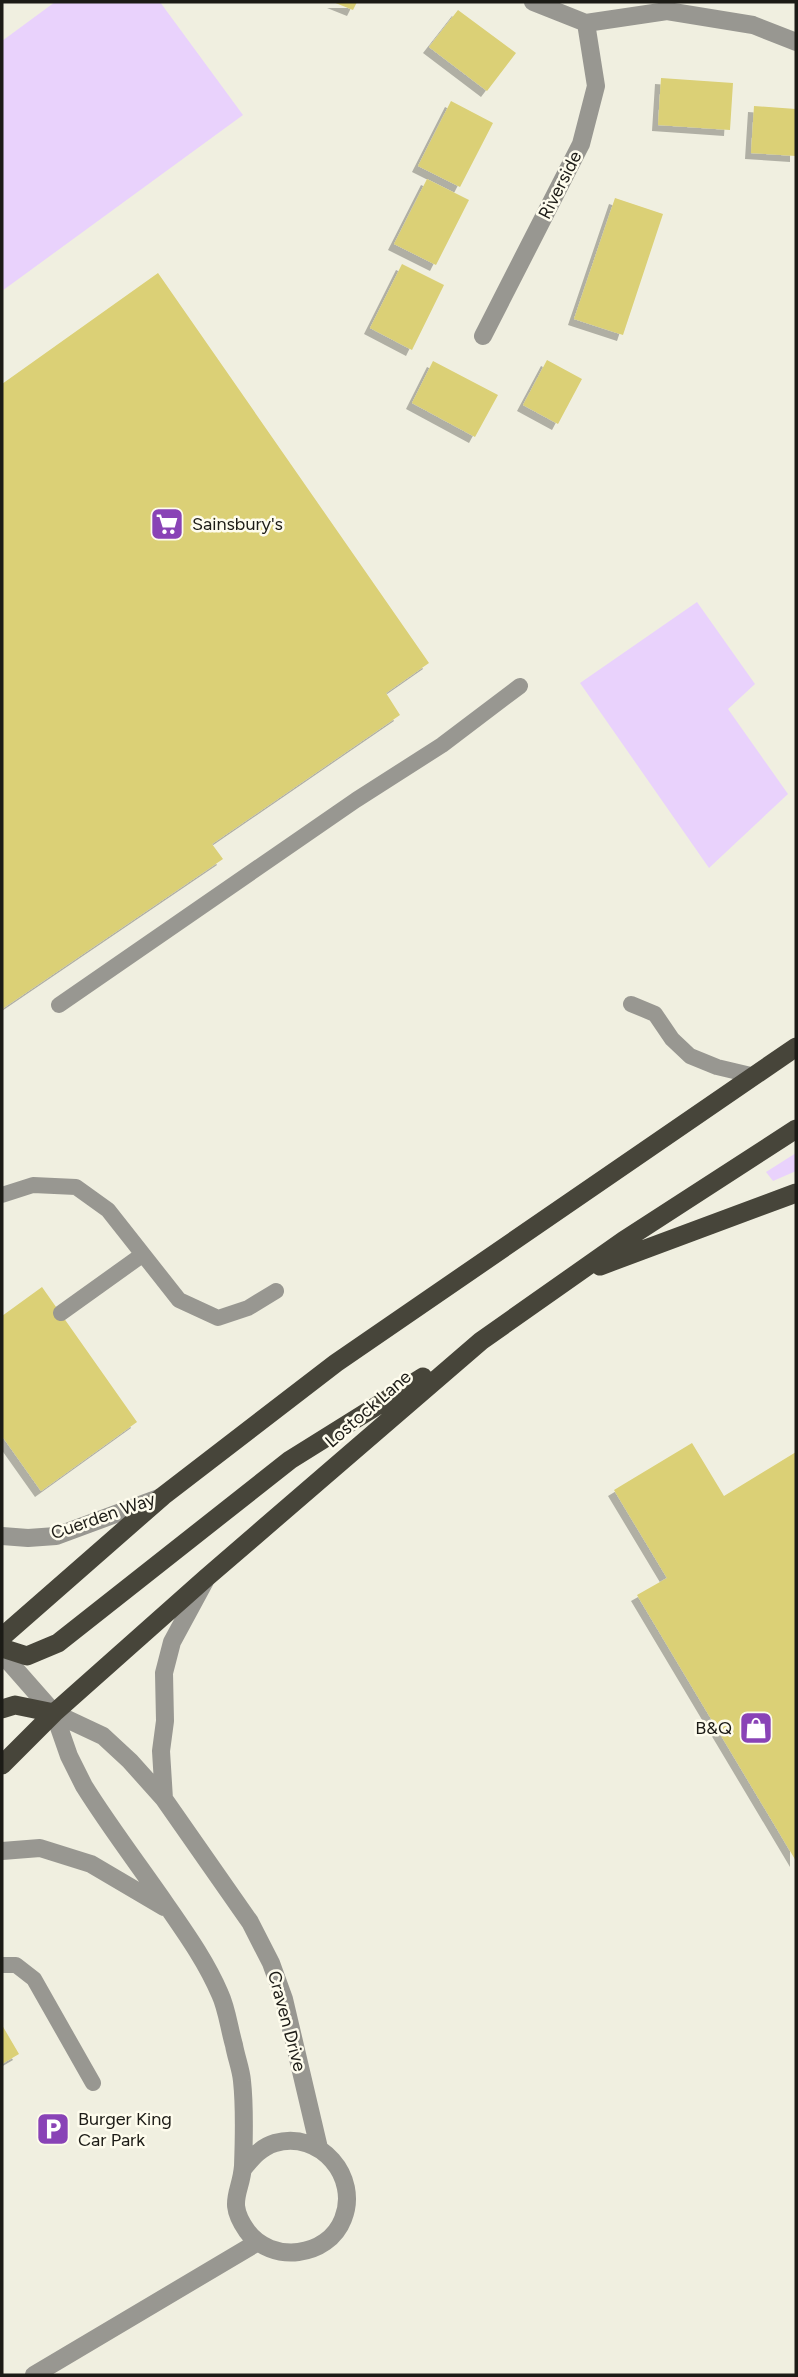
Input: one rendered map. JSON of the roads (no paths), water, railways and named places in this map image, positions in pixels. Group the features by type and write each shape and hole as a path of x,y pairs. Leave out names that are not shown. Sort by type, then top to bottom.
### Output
{"highway":[{"path":"2,1637 163,1496 336,1363 796,1047"},
{"name":"Lostock Lane","path":"2,1765 54,1713 206,1578 481,1341 623,1241 796,1129"},
{"path":"576,1275 796,1193"},
{"path":"2,1648 27,1657 58,1643 290,1460 481,1341"},
{"path":"2,1709 15,1705 54,1713"}],"street":[{"path":"533,2 586,23 667,11 753,25 796,42"},
{"name":"Riverside","path":"483,336 581,144 596,86 586,23"},
{"name":"Cuerden Way","path":"2,1536 56,1536 163,1496"},
{"path":"163,1799 161,1751 165,1721 164,1673 172,1642 206,1578"},
{"path":"2,1654 54,1713 69,1756 84,1786 198,1951 221,1996 242,2080 243,2169 235,2196 238,2215 248,2232 258,2242 275,2251 304,2252 321,2244 336,2231 343,2220 347,2201 346,2182 338,2165 319,2148 294,2141 274,2143 255,2154 243,2169"},
{"name":"Craven Drive","path":"54,1713 103,1736 130,1761 163,1799 250,1922 271,1963 284,1999 319,2148"},
{"path":"2,1851 40,1848 91,1864 170,1911"},
{"path":"34,2375 258,2242"}],"lane":[{"path":"59,1005 356,800 442,746 520,686"},
{"path":"631,1004 655,1014 672,1039 691,1056 755,1076"},
{"path":"2,1195 33,1185 76,1188 108,1210 179,1300 218,1318 248,1308 276,1292"},
{"path":"61,1313 142,1255"},
{"path":"2,1965 16,1965 34,1979 93,2082"}],"place":[{"name":"Sainsbury's","path":"167,524"},
{"name":"B&Q","path":"756,1728"},
{"name":"Burger King Car Park","path":"53,2129"}]}
